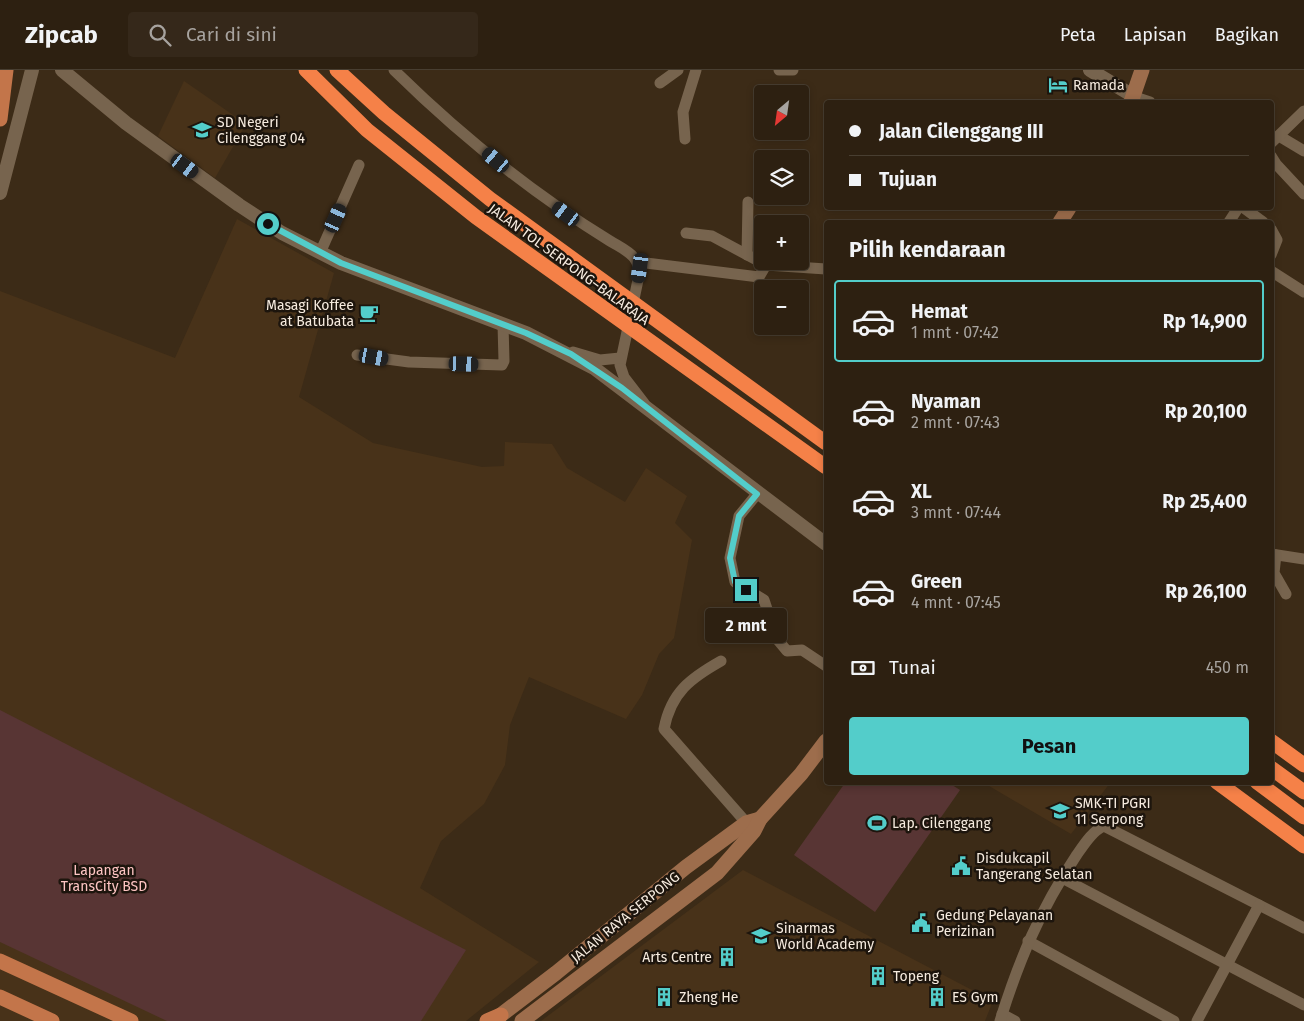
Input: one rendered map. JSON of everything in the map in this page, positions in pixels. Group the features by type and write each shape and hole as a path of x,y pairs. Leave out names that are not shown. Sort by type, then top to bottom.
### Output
{"highway":[{"name":"JALAN TOL SERPONG–BALARAJA","path":"306,70 367,130 476,217 824,466"},
{"name":"JALAN TOL SERPONG–BALARAJA","path":"337,70 384,113 490,199 824,442"},
{"path":"1274,743 1304,765"},
{"path":"1274,770 1304,792"},
{"path":"1221,785 1304,846"},
{"path":"1261,785 1304,817"}],"main road":[{"path":"0,119 6,70"},
{"path":"1133,100 1142,70"},
{"name":"JALAN RAYA SERPONG","path":"522,1021 717,873 753,824 789,788 824,744"},
{"name":"JALAN RAYA SERPONG","path":"494,1019 704,854 753,824"},
{"path":"704,854 717,873"},
{"path":"0,961 132,1021"},
{"path":"0,998 52,1021"}],"street":[{"path":"0,193 32,70"},
{"path":"62,70 126,123 239,205 320,254 412,291 503,324 560,349 594,368 757,494 824,543"},
{"path":"394,70 529,187 566,214 623,249 638,262 640,268 638,280 621,354 624,377 648,408"},
{"path":"660,83 678,70"},
{"path":"685,139 683,112 696,70"},
{"path":"779,70 794,70"},
{"path":"1090,70 1133,100"},
{"path":"1304,112 1275,140 1304,151"},
{"path":"1274,161 1304,194"},
{"path":"320,254 359,165"},
{"path":"747,255 748,202"},
{"path":"1247,210 1260,220"},
{"path":"686,233 712,236 754,259"},
{"path":"1274,234 1277,240 1274,248"},
{"path":"638,262 759,278 763,270"},
{"path":"809,268 824,269"},
{"path":"1274,273 1304,292"},
{"path":"357,355 409,362 502,365 504,361 503,324"},
{"path":"560,349 600,360 621,354"},
{"path":"757,494 739,516 730,558 735,582 764,600 777,639 787,651 802,650 824,665"},
{"path":"1286,594 1274,573 1274,554 1304,558"},
{"path":"721,660 694,677 684,686 668,711 664,729 753,824"},
{"path":"1015,1021 1001,1018 1028,941 1062,878 1098,828 1104,826 1304,928"},
{"path":"1062,878 1304,1005"},
{"path":"1197,1021 1259,905"},
{"path":"1028,941 1174,1021"}],"shaded area":[{"name":"SD Negeri Cilenggang 04","path":"184,81 246,124 215,178 158,136"},
{"path":"237,219 334,273 299,397 373,443 482,467 504,466 505,442 552,444 567,468 625,502 646,468 687,496 675,523 692,540 674,638 659,654 642,695 626,719 529,677 510,725 505,765 484,804 441,841 420,888 539,962 466,1021 0,1021 0,291 175,358"},
{"name":"SMK-TI PGRI 11 Serpong","path":"987,785 1108,785 1071,834"},
{"name":"Sinarmas World Academy","path":"743,870 993,1001 985,1021 541,1021"}],"green space":[{"name":"Lapangan TransCity BSD","path":"0,710 466,950 421,1021 167,1021 0,942"},
{"name":"Lap. Cilenggang","path":"844,785 952,785 960,790 875,912 794,855"}],"place":[{"name":"Ramada","path":"1058,85"},
{"name":"SD Negeri Cilenggang 04","path":"202,130"},
{"name":"Masagi Koffee at Batubata","path":"369,313"},
{"name":"SMK-TI PGRI 11 Serpong","path":"1060,811"},
{"name":"Lap. Cilenggang","path":"877,823"},
{"name":"Disdukcapil Tangerang Selatan","path":"961,866"},
{"name":"Gedung Pelayanan Perizinan","path":"921,923"},
{"name":"Sinarmas World Academy","path":"761,936"},
{"name":"Arts Centre","path":"727,957"},
{"name":"Topeng","path":"878,976"},
{"name":"Zheng He","path":"664,997"},
{"name":"ES Gym","path":"937,997"}],"route":[{"path":"268,224 320,254 341,263 546,342 571,354 622,388 757,494 739,516 730,558 735,582 746,590"}]}
